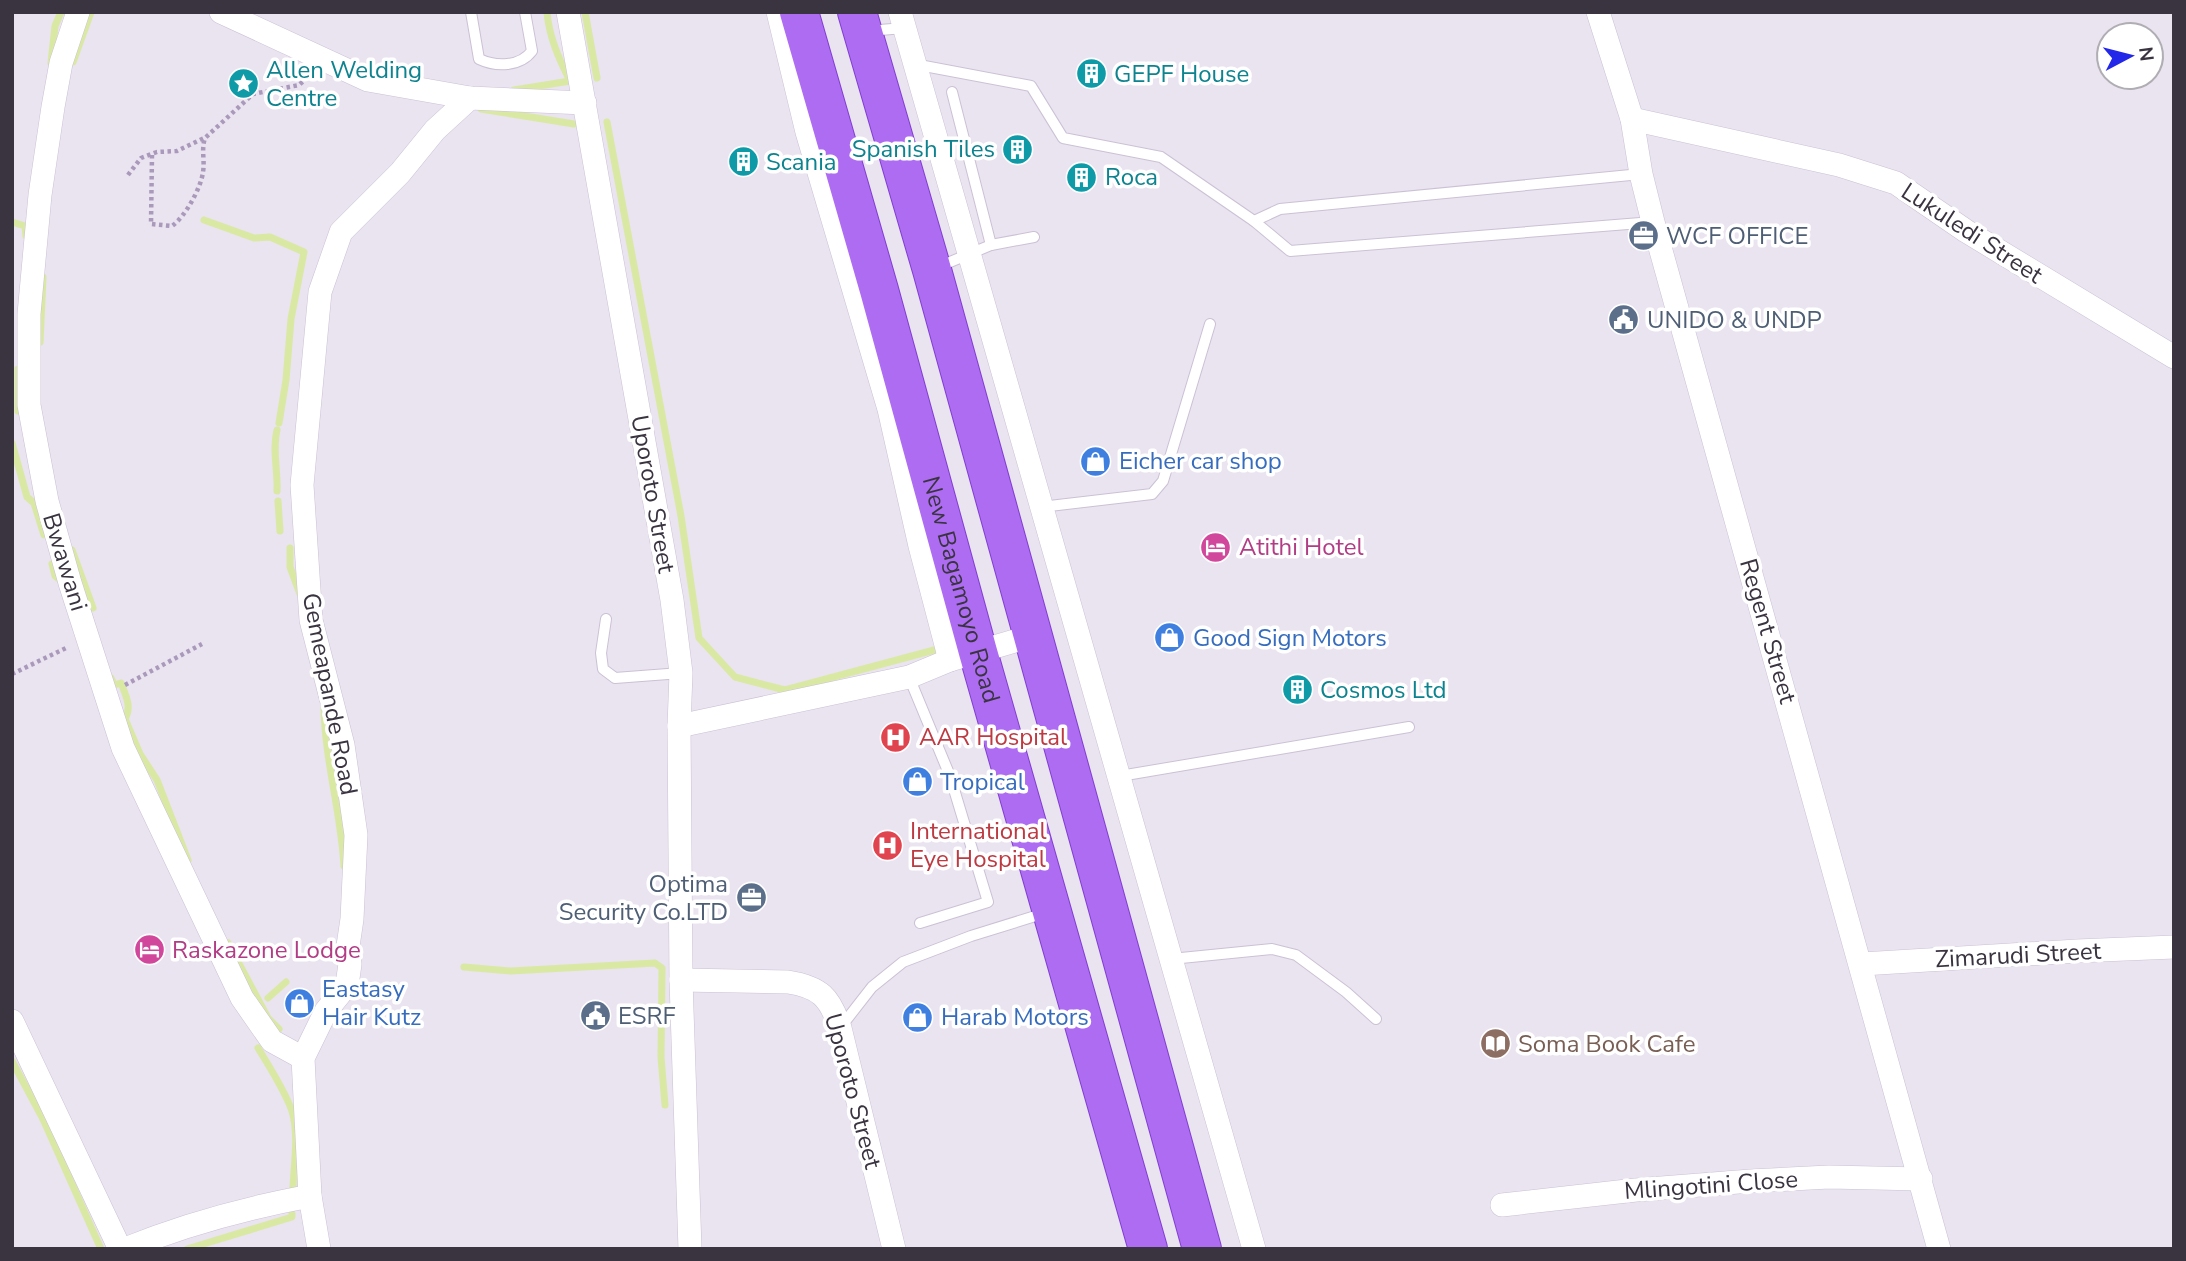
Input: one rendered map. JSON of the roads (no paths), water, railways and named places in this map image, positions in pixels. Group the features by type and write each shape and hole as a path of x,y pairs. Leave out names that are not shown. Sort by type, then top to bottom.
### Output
{"highway":[{"name":"New Bagamoyo Road","path":"799,12 879,290 964,656 1052,911 1148,1249"},
{"path":"860,22 932,270 1202,1249"}],"street":[{"name":"Bwawani","path":"78,12 61,63 40,195 29,314 29,405 47,501 123,748 157,814 187,886 242,998 272,1041 303,1058"},
{"path":"220,12 368,79 470,98 584,103"},
{"name":"Uporoto Street","path":"568,12 671,600 681,673 678,726 681,980 690,1249"},
{"path":"778,12 807,132 889,409 920,546 964,656"},
{"name":"Regent Street","path":"1598,12 1632,119 1641,174 1653,222 1940,1249"},
{"path":"902,20 1254,1249"},
{"name":"Gemeapande Road","path":"319,1249 310,1196 303,1058 326,1011 346,985 350,964 348,946 356,835 343,745 310,620 302,485 320,292 341,232 372,203 435,130 470,98"},
{"name":"Lukuledi Street","path":"1632,119 1827,162 1896,183 1966,231 2174,357"},
{"path":"678,726 909,677 964,656 1032,636"},
{"name":"Zimarudi Street","path":"1861,964 2174,947"},
{"name":"Uporoto Street","path":"681,980 804,984 825,997 834,1009 840,1028 894,1249"},
{"path":"12,1021 120,1249"},
{"name":"Mlingotini Close","path":"1502,1205 1636,1190 1765,1180 1829,1177 1921,1179"},
{"path":"125,1249 216,1216 310,1196"}],"lane":[{"path":"471,12 480,59 494,66 520,61 532,51 525,12"},
{"path":"860,22 902,20 919,65 1031,86 1063,138 1161,157 1254,221 1290,251 1653,222"},
{"path":"952,92 990,245"},
{"path":"1254,221 1280,209 1641,174"},
{"path":"932,270 990,245 1034,237"},
{"path":"1041,508 1152,494 1163,481 1210,324"},
{"path":"606,620 601,653 603,669 615,678 681,673"},
{"path":"909,677 950,776 988,902 920,923"},
{"path":"1119,776 1409,727"},
{"path":"840,1028 872,987 903,962 971,936 1052,911"},
{"path":"1171,958 1272,949 1296,955 1376,1018"}],"waterway":[{"path":"51,63 55,26 61,12"},
{"path":"73,62 91,12"},
{"path":"514,90 570,81 555,48 547,12"},
{"path":"585,12 597,78"},
{"path":"364,68 397,71 420,78"},
{"path":"481,109 574,124"},
{"path":"607,122 681,516 699,638 735,677 785,690 938,649"},
{"path":"204,220 254,238 270,237 304,252 291,319 279,423"},
{"path":"12,222 25,226 26,236"},
{"path":"40,342 43,277"},
{"path":"18,369 18,411"},
{"path":"277,430 277,491"},
{"path":"12,443 27,497 34,503 44,535"},
{"path":"278,501 280,531"},
{"path":"290,548 290,567 300,594"},
{"path":"72,550 93,608"},
{"path":"52,564 55,576 64,583"},
{"path":"111,678 114,685 121,683 128,706 125,719 140,754 157,780 188,860"},
{"path":"324,708 344,866"},
{"path":"228,943 268,1018 279,1029"},
{"path":"464,967 511,971 655,963 662,968 661,1057 665,1105"},
{"path":"268,998 286,982"},
{"path":"258,1048 292,1111 296,1139 293,1188"},
{"path":"12,1061 43,1119 101,1249"},
{"path":"187,1249 292,1217 292,1214"}],"place":[{"name":"GEPF House","path":"1091,74"},
{"name":"Allen Welding Centre","path":"243,84"},
{"name":"Spanish Tiles","path":"1018,149"},
{"name":"Scania","path":"743,162"},
{"name":"Roca","path":"1082,177"},
{"name":"WCF OFFICE","path":"1643,236"},
{"name":"UNIDO & UNDP","path":"1624,320"},
{"name":"Eicher car shop","path":"1096,461"},
{"name":"Atithi Hotel","path":"1216,547"},
{"name":"Good Sign Motors","path":"1170,638"},
{"name":"Cosmos Ltd","path":"1297,690"},
{"name":"AAR Hospital","path":"896,737"},
{"name":"Tropical","path":"917,782"},
{"name":"International Eye Hospital","path":"887,845"},
{"name":"Optima Security Co.LTD","path":"751,898"},
{"name":"Raskazone Lodge","path":"149,950"},
{"name":"Eastasy Hair Kutz","path":"299,1003"},
{"name":"ESRF","path":"595,1016"},
{"name":"Harab Motors","path":"918,1017"},
{"name":"Soma Book Cafe","path":"1495,1044"}]}
